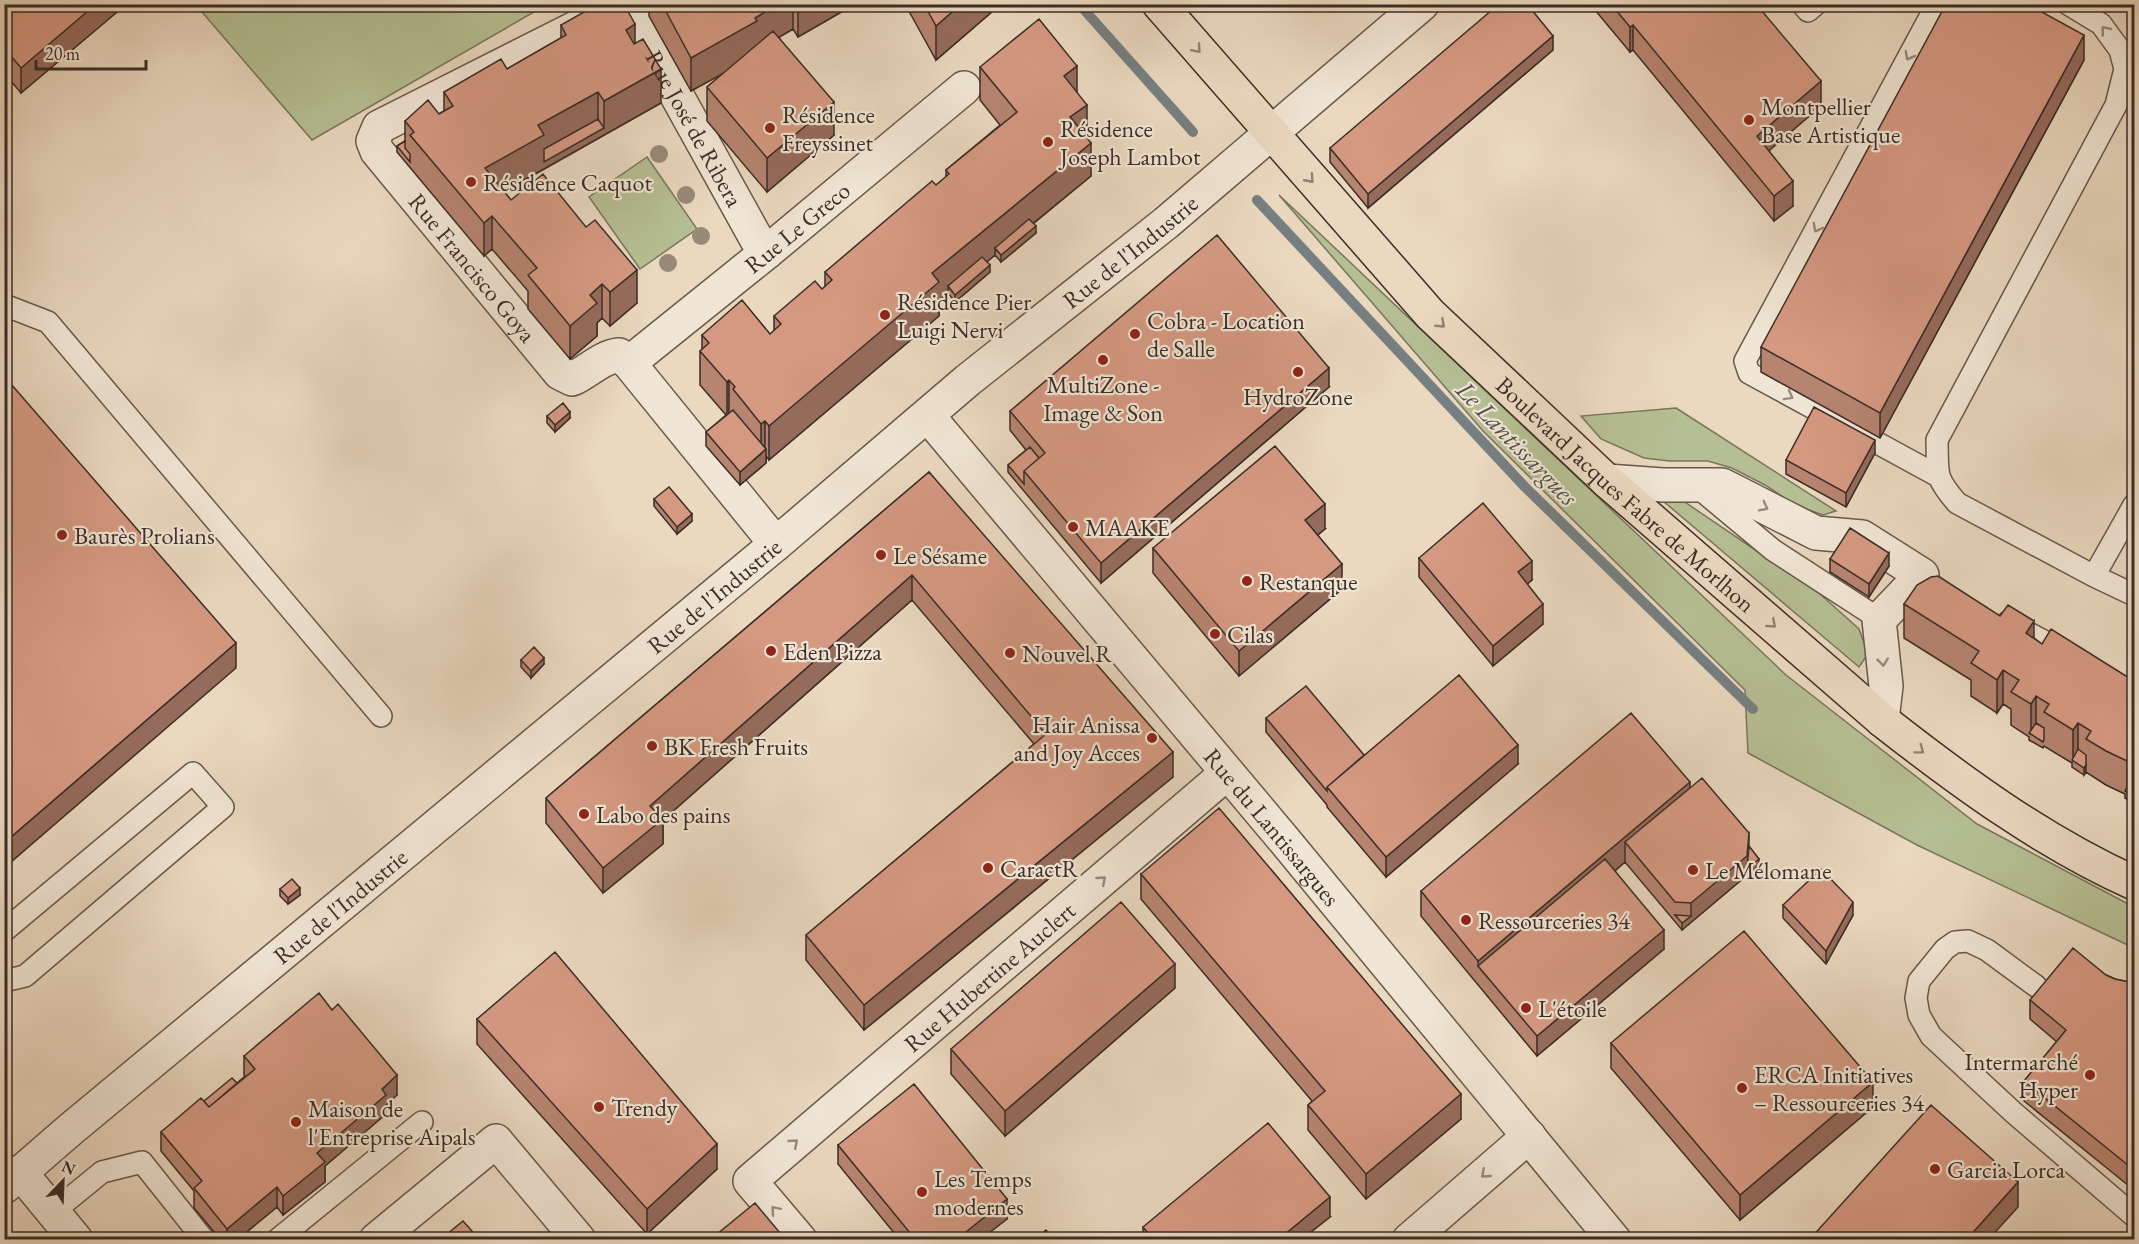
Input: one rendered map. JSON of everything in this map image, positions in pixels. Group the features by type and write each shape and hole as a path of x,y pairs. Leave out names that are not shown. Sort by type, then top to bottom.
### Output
{"main road":[{"name":"Boulevard Jacques Fabre de Morlhon","path":"1159,4 1430,314 1606,481 1882,720 2016,819 2134,883"}],"street":[{"name":"Rue José de Ribera","path":"625,4 758,240 767,252"},
{"name":"Rue Francisco Goya","path":"625,4 380,127 373,141 377,151 560,373 572,379 608,356 619,355 629,363"},
{"name":"Rue de l'Industrie","path":"12,1179 424,834 776,544 968,381 1166,223 1422,4"},
{"name":"Rue Le Greco","path":"629,363 964,88"},
{"path":"629,363 776,544"},
{"name":"Rue du Lantissargues","path":"928,417 1614,1239"},
{"path":"1606,481 1722,486 1816,533 1862,537 1929,582 1879,620 1886,686 1882,720"},
{"name":"Rue Hubertine Auclert","path":"800,1239 750,1181 1227,773"},
{"path":"1409,1239 1529,1136"},
{"path":"376,1239 496,1142 579,1239"},
{"path":"12,1179 53,1212 76,1239"}],"lane":[{"path":"1802,4 1808,11 1816,4"},
{"path":"1937,4 1745,361 1749,374 1938,476"},
{"path":"2068,4 2101,24 2120,50 2125,69 2116,105 1937,440 1938,476 1941,485 1957,503 2134,595"},
{"path":"4,305 48,322 381,716"},
{"path":"1695,485 1773,550 1879,620"},
{"path":"2094,576 2134,505"},
{"path":"1991,613 2083,663"},
{"path":"4,931 193,773 223,807 25,976 4,981"},
{"path":"2036,986 1987,950 1968,941 1954,942 1918,981 1916,998 1919,1015 1931,1036 2014,1113 2134,1216"},
{"path":"278,1239 422,1122"},
{"path":"53,1212 102,1172 142,1162 204,1239"}],"green space":[{"path":"196,5 546,5 312,140"},
{"path":"647,157 697,229 640,269 589,197"},
{"path":"1279,195 1786,675 1977,824 2134,907 2134,948 1917,845 1748,753 1745,690 1483,431"},
{"path":"1676,408 1836,511 1823,515 1795,505 1765,485 1732,468 1708,461 1644,458 1601,439 1581,416"},
{"path":"1676,496 1820,594 1859,629 1868,654 1859,667 1663,501"}],"building":[{"path":"4,4 96,4 21,68 4,48"},
{"path":"598,4 624,4 635,24 626,30 634,44 643,39 661,69 604,101 598,92 538,125 544,135 485,168 511,200 543,174 586,227 595,220 637,270 610,292 602,284 590,295 597,303 570,326 528,275 537,268 492,216 484,223 410,135 414,132 405,121 428,100 439,114 453,106 444,92 501,59 507,69 566,35 561,25"},
{"path":"662,4 778,4 755,18 757,21 691,58"},
{"path":"924,4 961,4 936,26"},
{"path":"1499,4 1527,4 1553,36 1368,194 1330,148"},
{"name":"Montpellier Base Artistique","path":"1611,4 1756,4 1821,81 1757,136 1793,181 1774,196 1633,25 1630,27"},
{"path":"1946,4 2027,4 2084,35 1880,413 1761,347"},
{"path":"1039,19 1077,66 1064,76 1087,105 1070,117 1091,143 932,273 939,282 769,426 765,421 761,424 733,389 735,387 729,380 727,382 700,351 709,343 702,335 742,300 770,334 781,324 774,316 815,281 822,289 832,280 825,272 932,181 936,185 949,174 946,170 1017,112 980,67"},
{"path":"773,31 834,102 767,158 707,87"},
{"path":"598,119 604,128 544,162 544,149"},
{"path":"405,141 405,148 410,154 410,162 397,146"},
{"path":"1029,219 1036,226 1001,255 995,248"},
{"path":"1217,235 1329,368 1101,563 1024,471 1045,453 1010,411"},
{"path":"982,257 990,265 955,295 948,286"},
{"name":"Baurès Prolians","path":"4,376 236,643 4,843"},
{"path":"563,403 570,412 555,425 547,416"},
{"path":"1814,407 1875,440 1846,493 1786,460"},
{"path":"733,410 766,449 740,472 706,432"},
{"name":"Restanque","path":"1275,446 1325,504 1305,520 1342,564 1239,651 1153,548"},
{"path":"1030,447 1039,458 1024,471 1024,484 1008,465"},
{"path":"929,472 1173,752 864,1005 806,935 1046,734 912,575 650,806 663,819 603,868 546,798"},
{"path":"669,487 692,514 677,527 654,499"},
{"path":"1483,503 1532,561 1518,572 1543,604 1493,646 1419,558"},
{"path":"1850,528 1889,553 1869,584 1830,559"},
{"path":"1938,576 2000,616 2008,605 2034,621 2026,633 2042,644 2051,629 2134,681 2134,755 2131,753 2127,761 2106,751 2086,739 2091,731 2078,723 2073,730 2044,712 2049,704 2036,696 2031,704 2011,692 2019,680 2003,670 1997,680 1971,663 1979,651 1904,604 1917,585 1931,577"},
{"path":"534,647 544,658 531,671 521,660"},
{"path":"1459,675 1518,745 1386,857 1327,787"},
{"path":"1306,686 1364,755 1327,787 1327,791 1266,718"},
{"path":"1631,713 1690,782 1478,961 1421,891"},
{"path":"2036,723 2044,728 2043,742 2029,733"},
{"path":"2078,749 2086,755 2084,768 2072,760"},
{"path":"1702,778 1749,833 1747,856 1691,903 1675,902 1625,842"},
{"path":"2131,780 2134,782 2134,796 2125,791"},
{"path":"1219,808 1461,1094 1366,1174 1308,1105 1325,1091 1141,874"},
{"path":"1749,846 1759,859 1747,869"},
{"path":"1605,859 1664,930 1537,1036 1478,966"},
{"path":"1821,869 1853,902 1826,951 1783,905"},
{"path":"292,879 300,888 288,898 280,889"},
{"path":"1121,902 1175,964 1005,1111 951,1049"},
{"path":"1675,915 1691,916 1682,923"},
{"name":"ERCA Initiatives – Ressourceries 34","path":"1744,931 1873,1082 1740,1195 1611,1043"},
{"name":"Intermarché Hyper","path":"2073,948 2106,975 2134,983 2134,1170 2024,1081 2066,1030 2030,1000"},
{"name":"Trendy","path":"555,952 717,1144 647,1209 477,1019"},
{"name":"Maison de l'Entreprise Aipals","path":"319,993 332,1010 338,1004 397,1075 382,1089 386,1095 317,1153 325,1162 283,1196 277,1187 227,1229 194,1188 202,1181 161,1132 201,1098 209,1107 255,1069 244,1056"},
{"path":"232,1078 237,1083 209,1107 204,1101"},
{"name":"Les Temps modernes","path":"914,1084 1007,1199 957,1239 915,1239 838,1145"},
{"name":"Garcia Lorca","path":"1931,1105 2018,1182 1967,1239 1810,1239"},
{"path":"1268,1123 1330,1197 1279,1239 1153,1239 1143,1227"},
{"path":"755,1203 785,1239 711,1239"},
{"path":"463,1221 479,1239 441,1239"},
{"path":"1046,1230 1053,1239 1035,1239"}],"waterway":[{"name":"Le Lantissargues","path":"1079,4 1193,132"},
{"name":"Le Lantissargues","path":"1257,200 1525,487 1753,709"}],"place":[{"name":"Montpellier Base Artistique","path":"1749,120"},
{"name":"Résidence Freyssinet","path":"770,128"},
{"name":"Résidence Joseph Lambot","path":"1048,142"},
{"name":"Résidence Caquot","path":"471,182"},
{"name":"Résidence Pier Luigi Nervi","path":"885,315"},
{"name":"Cobra - Location de Salle","path":"1135,334"},
{"name":"MultiZone - Image & Son","path":"1103,360"},
{"name":"HydroZone","path":"1298,372"},
{"name":"MAAKE","path":"1073,527"},
{"name":"Baurès Prolians","path":"62,535"},
{"name":"Le Sésame","path":"881,555"},
{"name":"Restanque","path":"1247,581"},
{"name":"Cilas","path":"1215,634"},
{"name":"Eden Pizza","path":"771,651"},
{"name":"Nouvel R","path":"1010,653"},
{"name":"Hair Anissa and Joy Acces","path":"1152,738"},
{"name":"BK Fresh Fruits","path":"652,746"},
{"name":"Labo des pains","path":"584,814"},
{"name":"CaractR","path":"988,868"},
{"name":"Le Mélomane","path":"1693,870"},
{"name":"Ressourceries 34","path":"1466,920"},
{"name":"L'étoile","path":"1526,1008"},
{"name":"Intermarché Hyper","path":"2090,1075"},
{"name":"ERCA Initiatives – Ressourceries 34","path":"1742,1088"},
{"name":"Trendy","path":"599,1107"},
{"name":"Maison de l'Entreprise Aipals","path":"296,1122"},
{"name":"Garcia Lorca","path":"1935,1169"},
{"name":"Les Temps modernes","path":"922,1192"}]}
